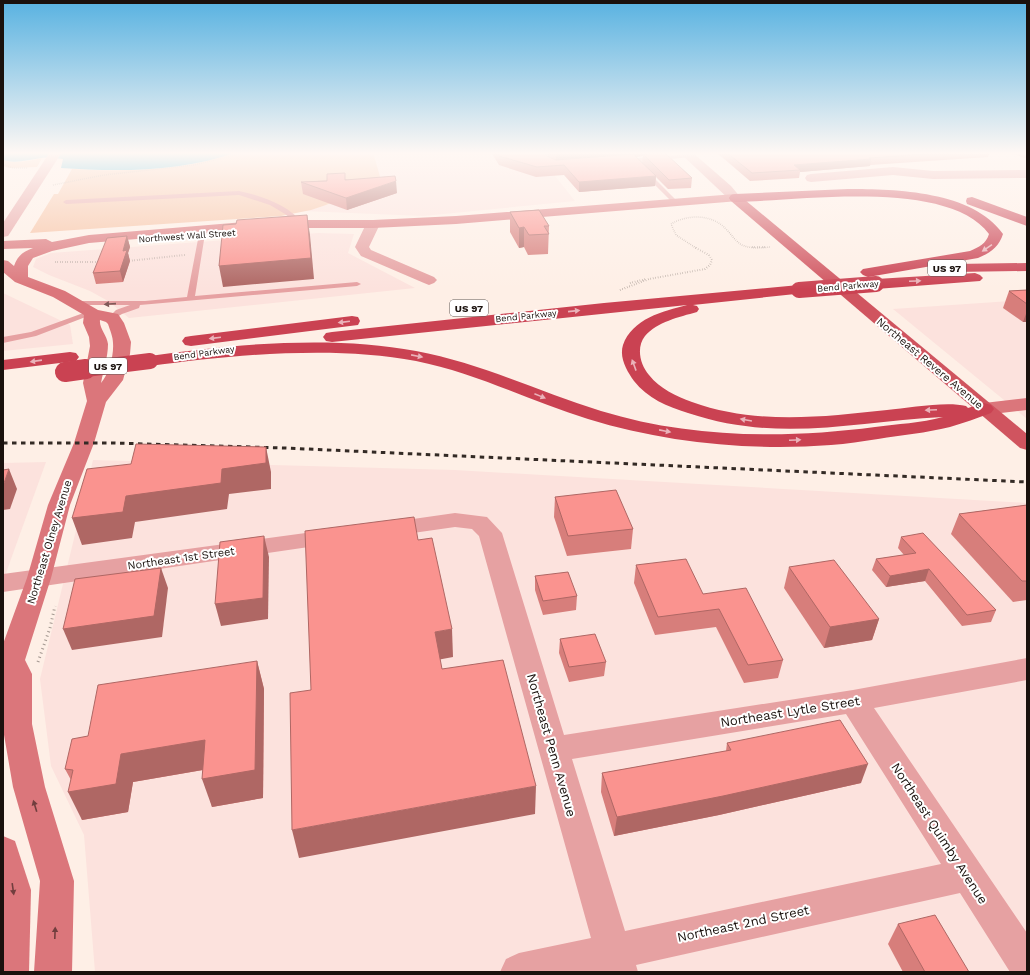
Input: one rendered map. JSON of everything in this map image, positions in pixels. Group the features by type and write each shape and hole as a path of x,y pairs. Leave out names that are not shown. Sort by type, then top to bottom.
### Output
{"highway":[{"path":"734,198 768,198"},
{"path":"869,276 973,255 993,244 996,234 985,219 969,211 938,201 919,198"},
{"path":"962,198 1027,222"},
{"name":"Bend Parkway","path":"151,353 201,354 423,327 793,287 869,276 951,268 1027,267"},
{"name":"Bend Parkway","path":"869,276 946,280 1027,277"},
{"path":"793,287 749,300 695,308 666,316 645,327 633,340 630,354 634,371 652,389 678,403 715,415 754,422 796,424 840,421 927,410 984,409"},
{"name":"Bend Parkway","path":"3,365 67,364 151,353 389,317 602,296 793,287"},
{"path":"201,354 346,348 378,350 416,356 455,364 562,404 620,422 676,433 726,439 829,439 939,424 984,409"},
{"name":"Bend Parkway","path":"3,380 67,364"}],"main road":[{"name":"Northwest Wall Street","path":"72,242 113,236 252,225 373,224 456,220 734,198"},
{"name":"Northeast Revere Avenue","path":"734,198 1027,444"},
{"name":"Northwest Wall Street","path":"3,245 72,242 90,243 269,229 301,224"},
{"path":"202,234 207,231 235,229 252,225"},
{"path":"20,279 24,259 28,255 36,250 72,242"},
{"path":"3,264 20,279 59,294 92,313 112,318"},
{"path":"92,313 91,323 98,337 99,346 92,383 97,401"},
{"name":"Northeast Olney Avenue","path":"16,666 59,505 84,443 97,401 114,380 121,354 122,342 121,334 112,318"},
{"path":"984,409 1027,404"},
{"path":"16,666 18,674 17,724 29,787 57,881 53,972"},
{"path":"3,852 14,890 10,972"}],"street":[{"path":"3,233 27,198"},
{"path":"373,224 362,247 366,252 429,280"},
{"name":"Northeast 1st Street","path":"3,583 455,520 479,522"},
{"name":"Northeast Penn Avenue","path":"479,522 490,533 616,961"},
{"name":"Northeast Lytle Street","path":"553,749 853,701 1027,669"},
{"name":"Northeast Quimby Avenue","path":"853,701 1027,965"},
{"name":"Northeast 2nd Street","path":"519,972 616,961 968,875"}],"lane":[{"path":"66,202 153,198"},
{"path":"259,198 293,216 301,224"},
{"path":"671,198 676,203"},
{"path":"191,299 202,234"},
{"path":"76,303 145,303 357,284"},
{"path":"112,318 119,312 145,303"},
{"path":"3,340 33,334 92,313"}],"path":[{"path":"630,283 697,271 705,269 710,265 712,260 709,255 679,238 674,233 671,224 680,219 697,217 713,220 725,228 740,244 748,247 761,248 790,245"},
{"path":"124,261 199,254"},
{"path":"54,262 101,262"},
{"path":"602,296 648,279"},
{"path":"16,666 50,628 63,574"}],"shaded area":[{"path":"52,198 342,198 311,210 281,216 30,233"},
{"path":"342,198 572,198 575,201 423,216 303,211 326,205"},
{"path":"318,233 354,234 348,253 415,288 129,318 108,301 90,291 33,267 36,259 51,253"},
{"path":"3,293 70,325 73,344 3,351"},
{"path":"1027,300 1027,419 893,309"},
{"path":"93,460 455,470 1027,503 1027,972 95,972 84,835 51,766 40,679"},
{"path":"46,462 11,559 3,582 3,463"}],"building":[{"path":"539,210 549,226 544,226 549,234 529,235 524,227 519,228 510,212"},
{"path":"307,215 311,258 219,266 223,225 236,224 237,220"},
{"path":"127,236 123,251 127,250 120,271 93,273 107,238"},
{"path":"1027,290 1027,304 1009,291"},
{"path":"136,444 266,447 266,463 222,469 221,483 126,496 123,512 72,518 87,469 131,464"},
{"path":"9,469 3,486 3,470"},
{"path":"616,490 633,529 568,536 555,497"},
{"path":"1027,505 1027,581 1022,581 959,514"},
{"path":"414,517 418,540 432,538 452,629 435,632 442,669 503,660 536,786 292,830 290,693 311,690 305,531"},
{"path":"923,533 996,610 967,615 929,569 890,576 876,559 916,553 901,537"},
{"path":"264,536 263,598 215,604 220,542"},
{"path":"686,559 703,594 746,588 783,660 748,665 719,609 658,617 636,565"},
{"path":"834,560 879,619 830,627 789,567"},
{"path":"161,568 154,616 63,629 75,579"},
{"path":"568,572 577,596 543,601 535,576"},
{"path":"595,634 606,662 569,667 560,639"},
{"path":"257,661 255,770 202,779 205,740 121,754 116,784 68,792 73,770 65,769 72,739 88,736 98,685"},
{"path":"840,720 868,764 723,796 617,817 602,773 731,750 727,743"},
{"path":"935,915 969,972 925,972 898,924"}],"railway":[{"path":"3,443 112,443 285,448 1027,482"}]}
